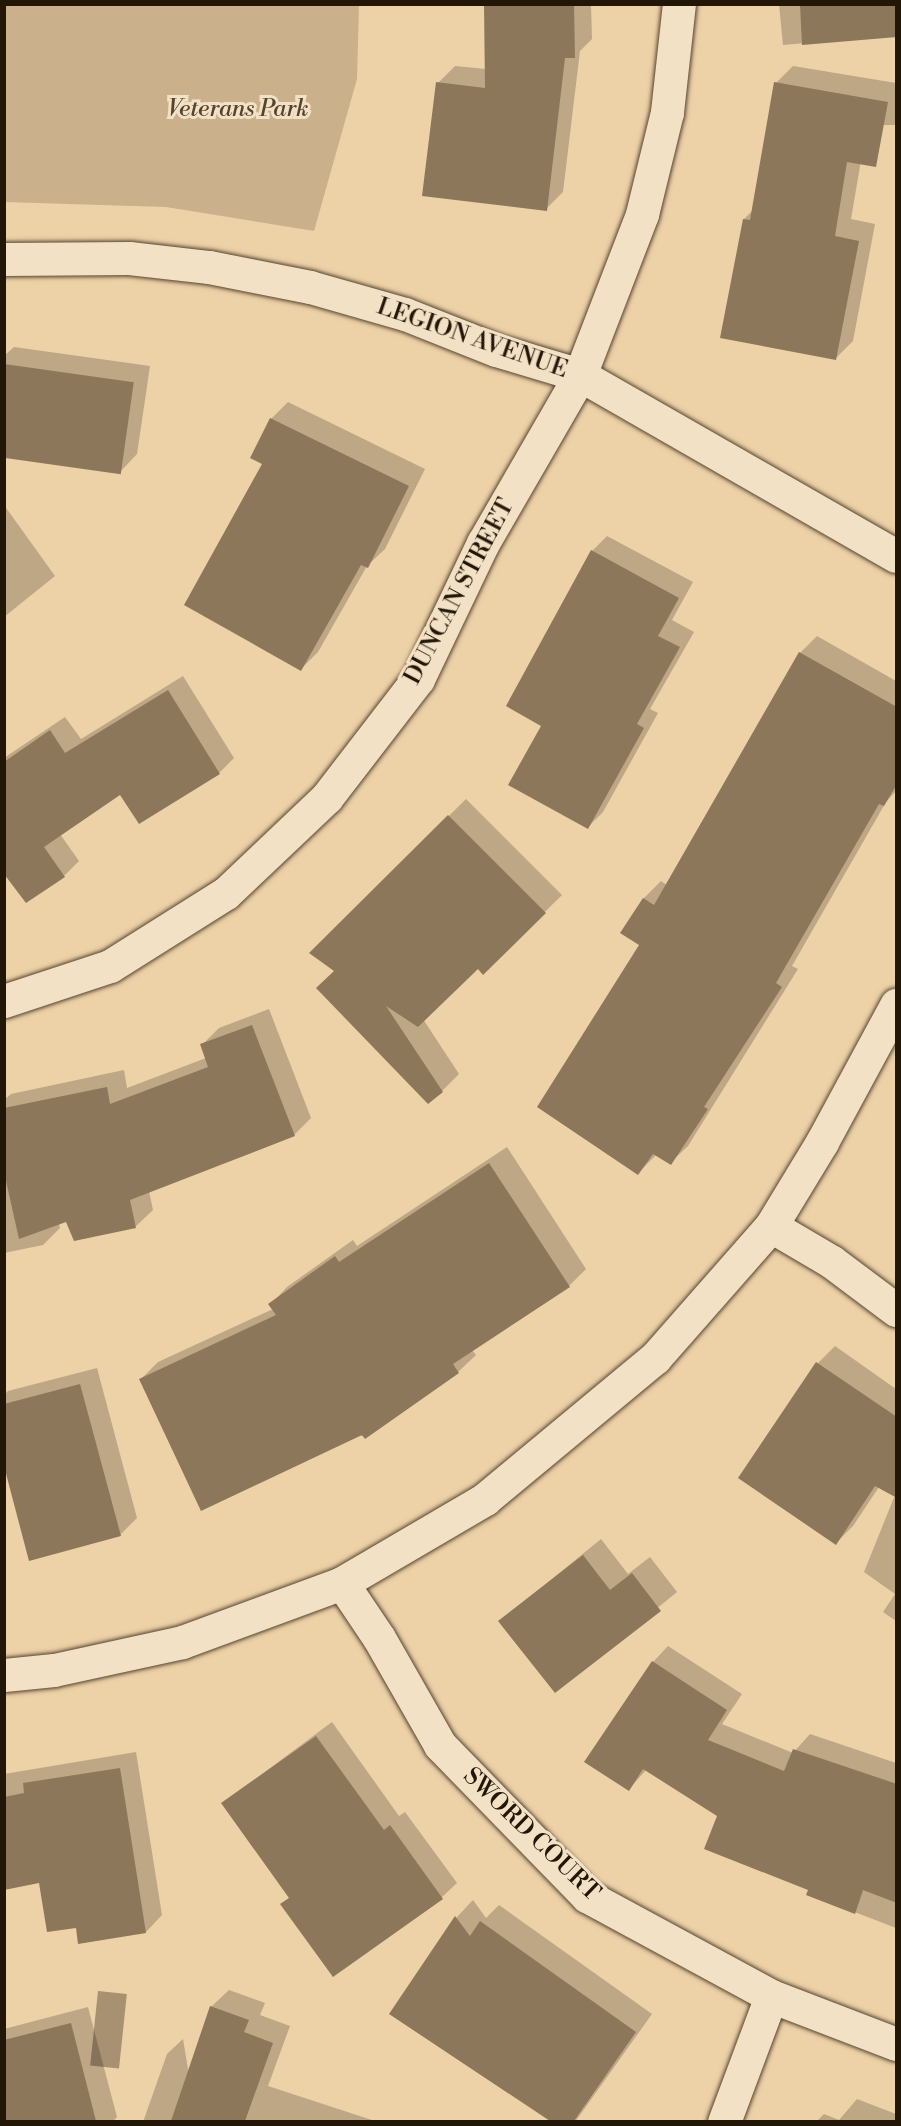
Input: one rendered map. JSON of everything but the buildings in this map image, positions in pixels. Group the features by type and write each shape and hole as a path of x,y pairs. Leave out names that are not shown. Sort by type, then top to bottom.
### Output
{"street":[{"name":"DUNCAN STREET","path":"4,1001 110,966 226,894 327,797 418,679 483,543 580,375 642,214 667,112 678,4"},
{"name":"LEGION AVENUE","path":"4,259 129,258 209,267 310,287 405,314 496,350 580,375 897,556"},
{"path":"4,1675 54,1670 182,1642 342,1583 485,1499 655,1359 771,1226 822,1142 897,1005"},
{"path":"771,1226 832,1262 897,1310"},
{"name":"SWORD COURT","path":"342,1583 379,1638 440,1745 587,1896 771,1996 897,2044"},
{"path":"724,2121 771,1996"}],"green space":[{"name":"Veterans Park","path":"5,4 359,5 357,79 314,231 166,207 5,202"}],"shaded area":[{"path":"98,1991 127,1994 119,2069 90,2066"}]}
